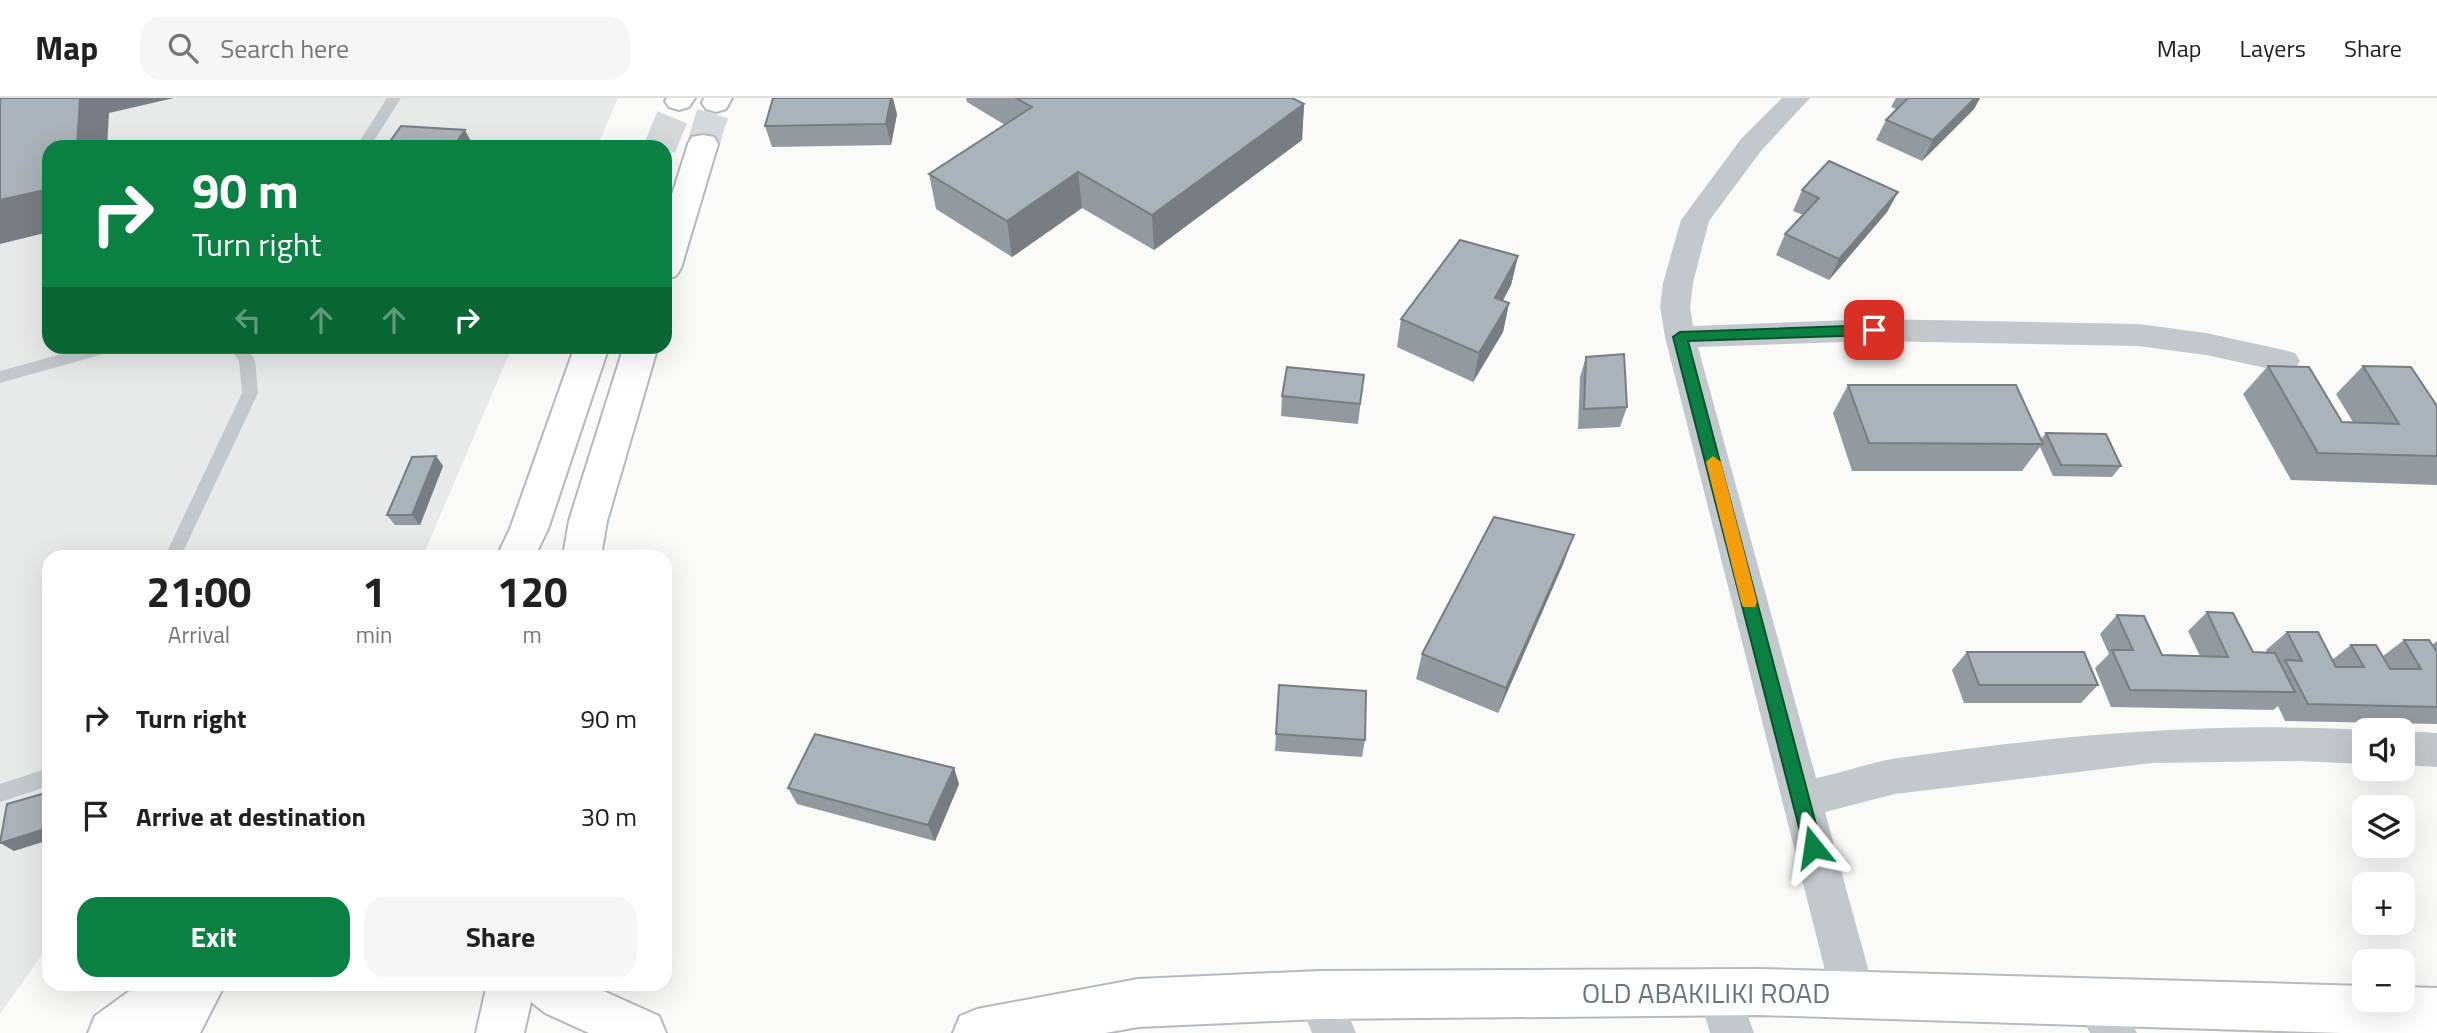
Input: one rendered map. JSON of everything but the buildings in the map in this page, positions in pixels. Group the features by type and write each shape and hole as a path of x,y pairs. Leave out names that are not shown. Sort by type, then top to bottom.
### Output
{"main road":[{"path":"672,245 703,145"},
{"path":"519,550 529,529 589,354"},
{"path":"583,550 588,521 639,354"},
{"path":"112,1033 169,991"},
{"path":"174,1033 197,991"},
{"path":"500,1033 509,991"},
{"path":"555,991 642,1033"},
{"name":"OLD ABAKILIKI ROAD","path":"977,1033 1138,1003 1326,1014 1726,1012 1853,993 2106,1017 2437,1012"}],"street":[{"path":"1797,98 1751,145 1695,220 1678,283 1675,307 1680,337 1853,993"},
{"path":"1680,337 1874,330 2138,335 2206,344 2284,361"},
{"path":"1800,798 1895,776 2152,746 2297,744 2352,746"},
{"path":"2415,749 2437,750"}],"lane":[{"path":"367,140 394,98"},
{"path":"0,377 84,354"},
{"path":"176,550 250,393 247,360 242,354"},
{"path":"0,793 42,780"}],"shaded area":[{"path":"0,98 618,98 600,140 42,140 42,354 509,354 426,550 42,550 42,955 0,1014"}],"tunnel":[{"path":"663,140 679,101"},
{"path":"703,144 716,103"}],"slow traffic":[{"path":"1713,462 1749,602"}],"route":[{"path":"1813,847 1680,337 1874,330"}]}
